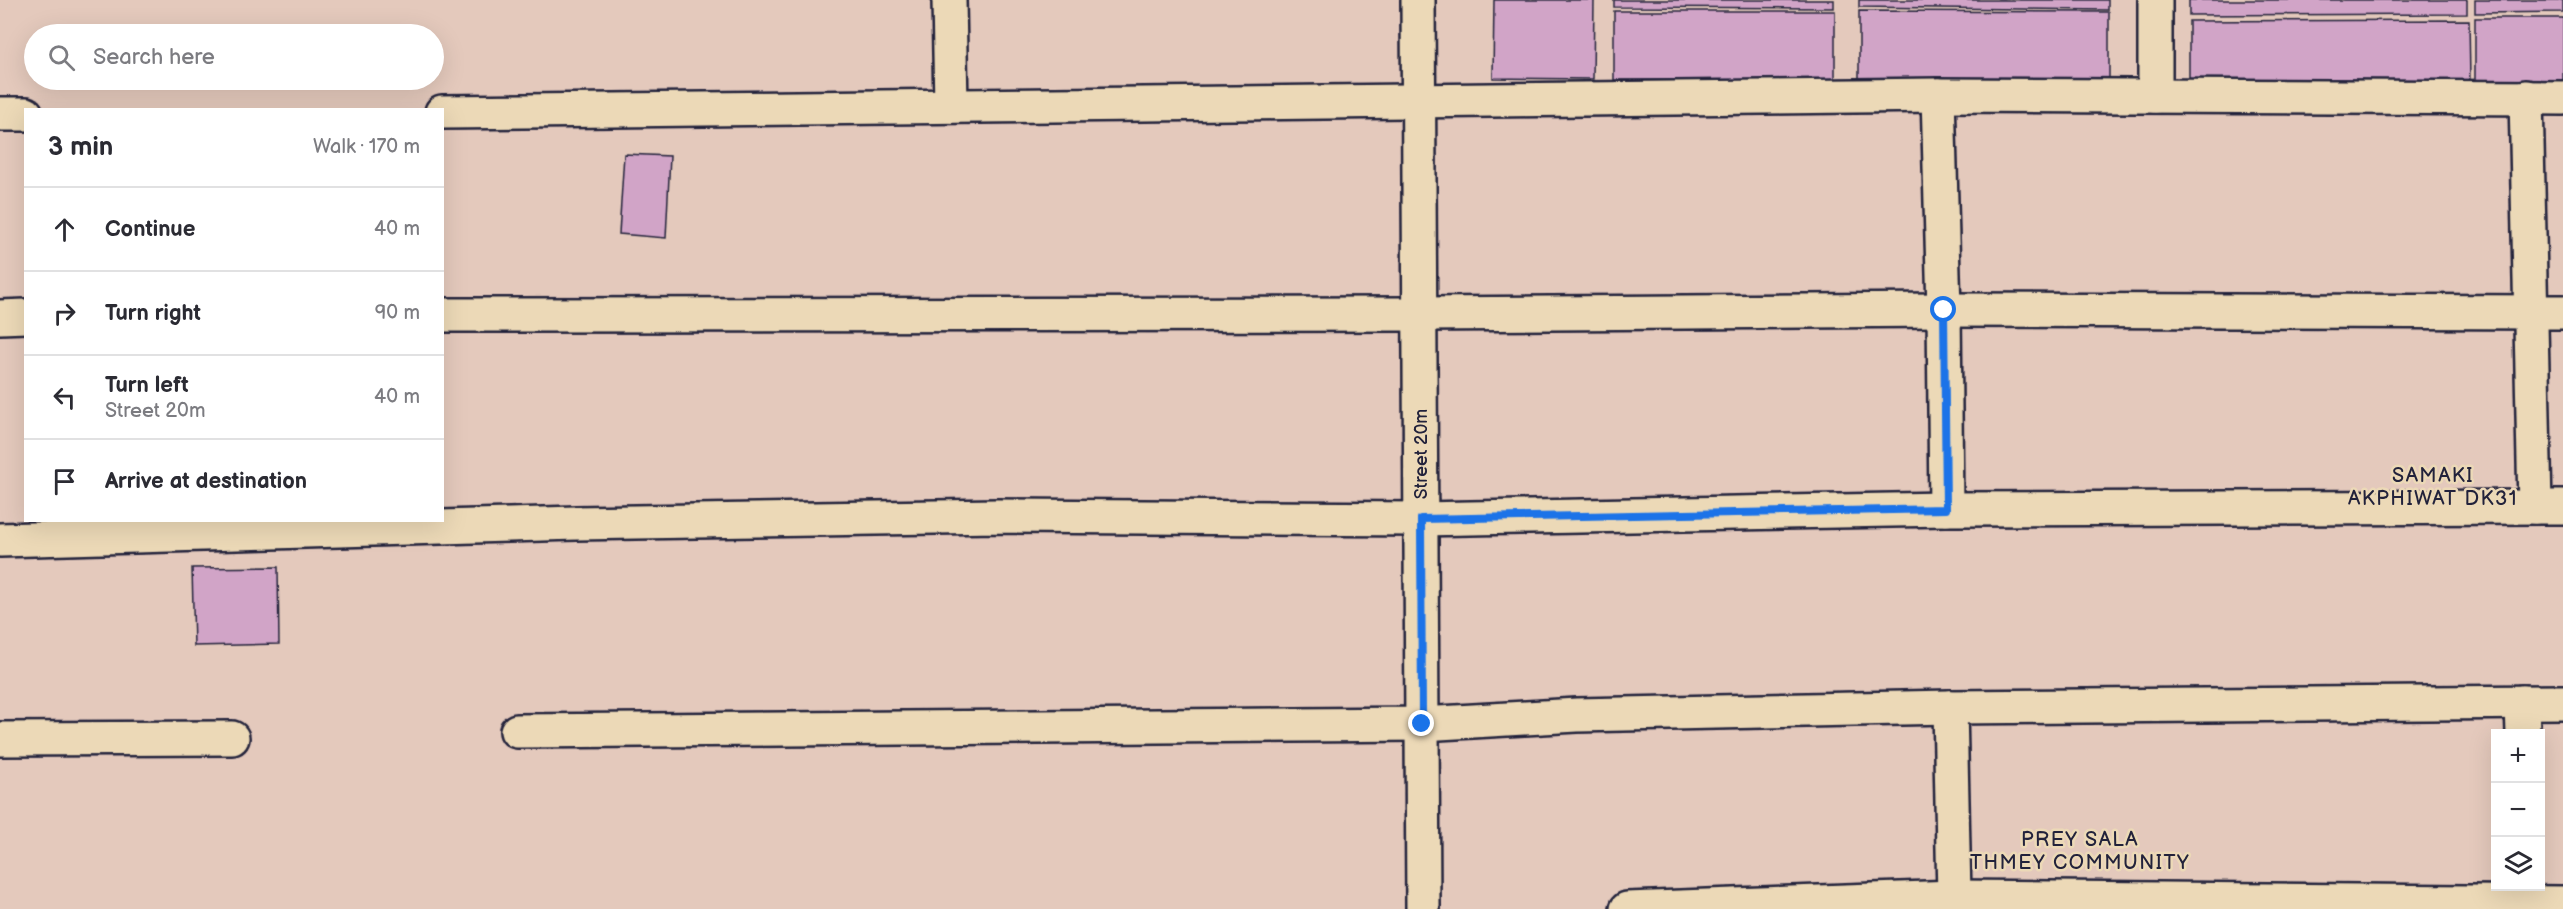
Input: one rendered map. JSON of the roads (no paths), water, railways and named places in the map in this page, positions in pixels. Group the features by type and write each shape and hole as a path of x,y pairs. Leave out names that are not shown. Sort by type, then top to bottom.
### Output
{"street":[{"path":"949,0 951,106"},
{"name":"Street 20m","path":"1418,0 1423,909"},
{"path":"2155,0 2155,96"},
{"path":"444,112 1938,95 2563,98"},
{"path":"1938,95 1944,310 1946,509"},
{"path":"0,540 236,527 997,516 1421,519 1946,509 2549,507 2531,312 2526,98"},
{"path":"0,114 24,114"},
{"path":"444,315 1420,314 1944,310 2563,312"},
{"path":"0,317 24,316"},
{"path":"517,731 1422,724 1577,715 1950,707 2522,718 2563,702"},
{"path":"1950,707 1954,897"},
{"path":"0,739 232,738"},
{"path":"1627,909 1954,897 2528,895 2563,903"}],"district":[{"name":"SAMAKI AKPHIWAT DK31","path":"2433,486"},
{"name":"PREY SALA THMEY COMMUNITY","path":"2080,850"}]}
